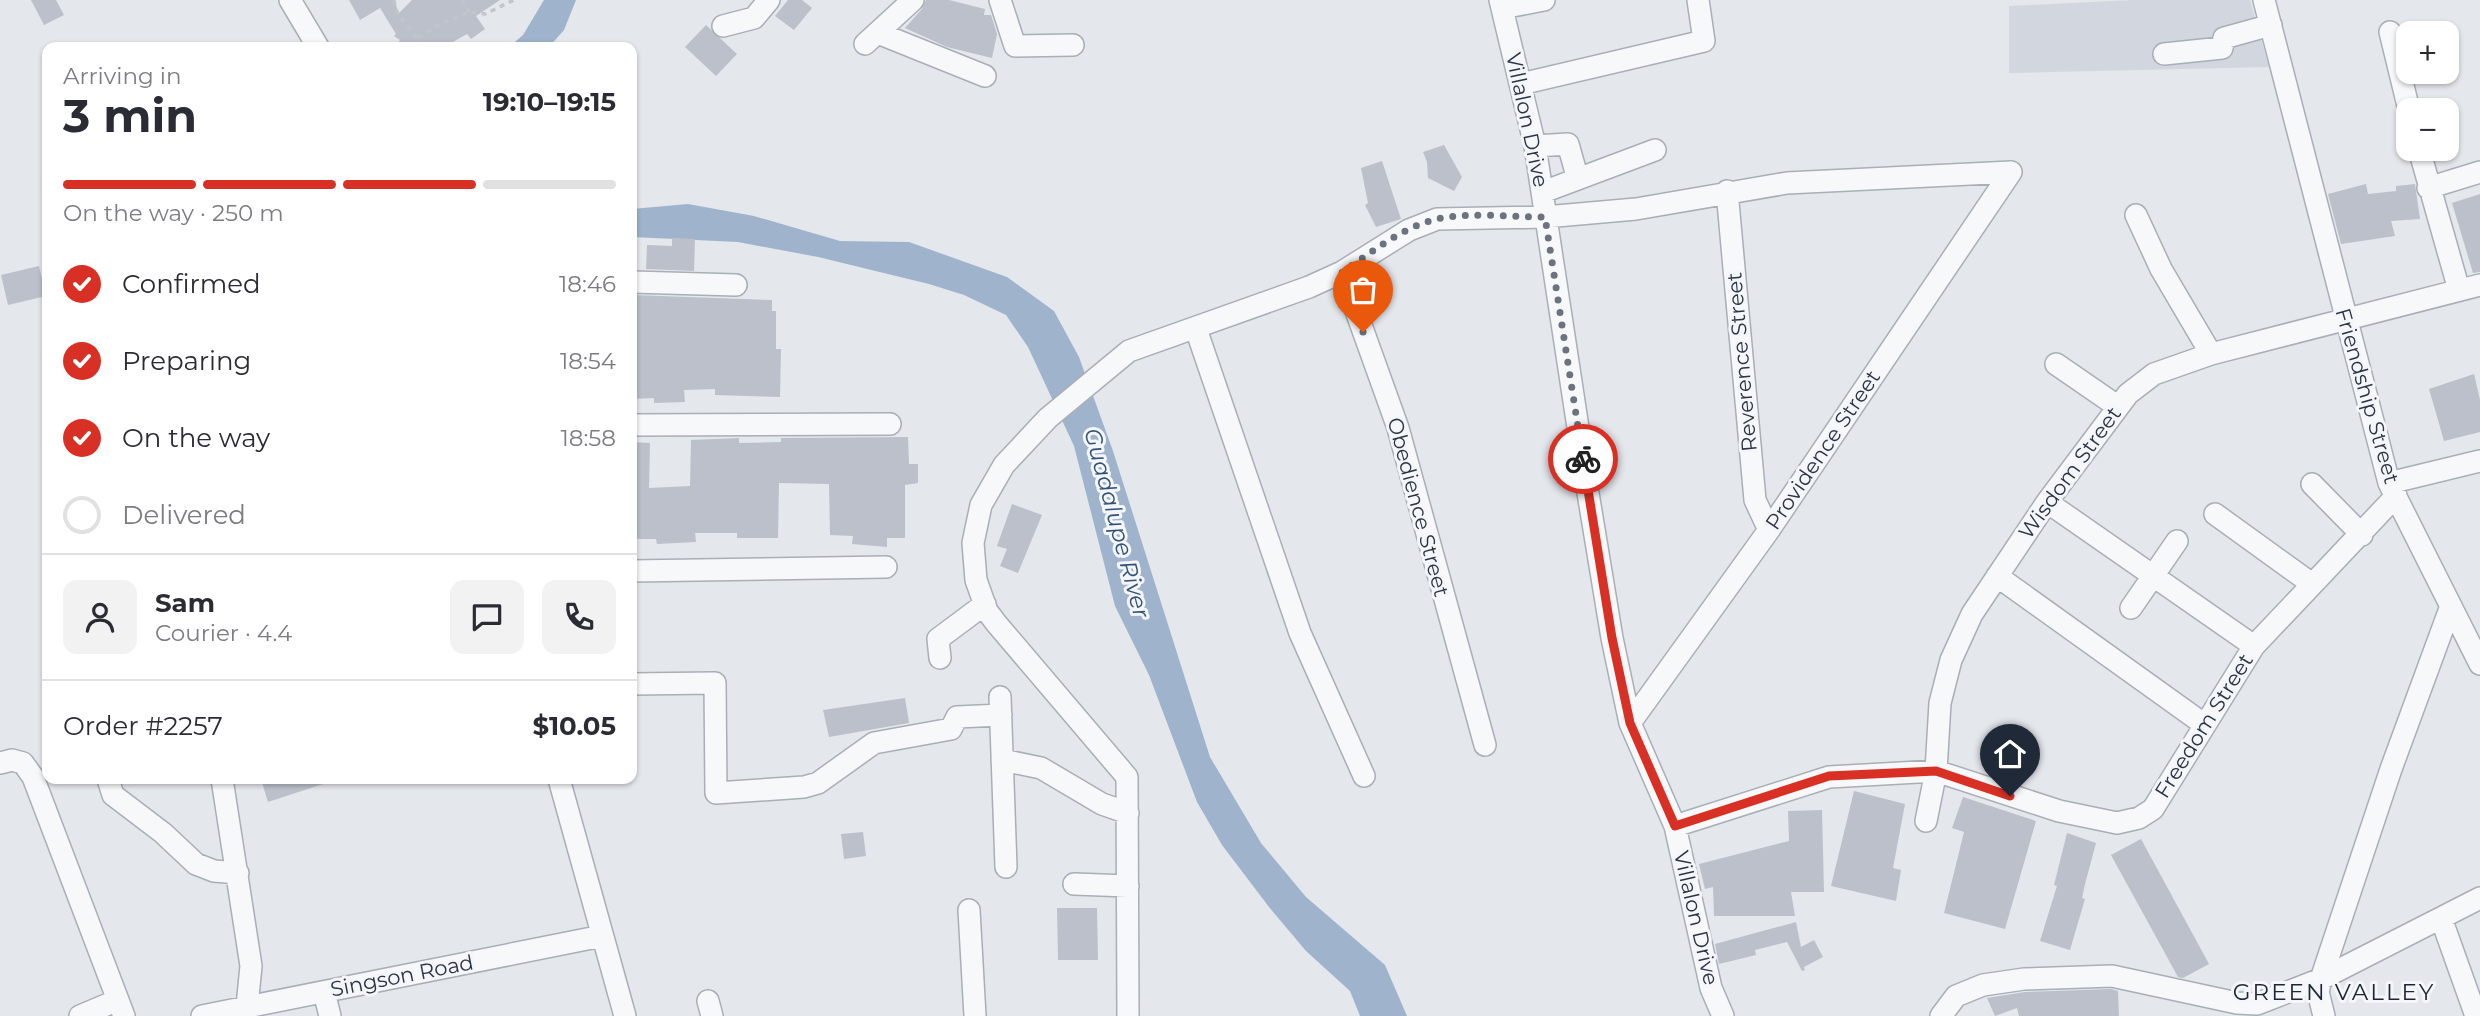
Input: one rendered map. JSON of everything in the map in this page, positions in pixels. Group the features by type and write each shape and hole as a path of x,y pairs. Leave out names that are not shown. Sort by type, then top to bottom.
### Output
{"street":[{"path":"290,0 315,42"},
{"path":"723,26 754,18 769,0"},
{"path":"913,0 872,39 985,76"},
{"path":"999,0 1015,46 1073,45"},
{"path":"1501,4 1544,0"},
{"path":"1521,84 1704,41 1698,0"},
{"name":"Friendship Street","path":"2264,0 2345,319 2393,490 2480,664"},
{"name":"Villalon Drive","path":"1501,4 1535,146 1612,638 1630,723 1675,826 1711,988 1723,1016"},
{"path":"2164,54 2222,48 2224,38 2270,25"},
{"path":"2390,32 2406,98"},
{"path":"1535,146 1568,144 1577,176"},
{"path":"1543,192 1577,176 1655,150"},
{"path":"2422,161 2459,290"},
{"name":"Providence Street","path":"1630,723 1769,530 2011,172 1787,183 1727,191"},
{"path":"2428,188 2480,172"},
{"path":"1128,1016 1127,777 996,624 976,580 973,543 981,505 1004,465 1048,418 1129,351 1196,329 1342,272 1409,230 1437,219 1545,217 1636,209 1727,191"},
{"name":"Reverence Street","path":"1727,191 1755,500 1769,530"},
{"path":"2136,215 2161,269 2211,354"},
{"name":"Obedience Street","path":"1342,272 1398,428 1485,745"},
{"path":"637,282 736,285"},
{"name":"Wisdom Street","path":"1926,821 1936,771 1940,703 1951,660 1972,614 2047,502 2117,406 2154,374 2211,354 2480,285"},
{"path":"1196,329 1300,634 1364,776"},
{"path":"2056,364 2117,406"},
{"path":"637,425 890,424"},
{"path":"2393,490 2480,461"},
{"path":"2312,484 2362,535"},
{"name":"Freedom Street","path":"1675,826 1829,776 1936,771 2059,811 2117,823 2139,818 2153,809 2254,646 2362,535 2393,490"},
{"path":"2047,502 2254,646"},
{"path":"2215,514 2312,584"},
{"path":"2131,608 2177,541"},
{"path":"637,571 886,567"},
{"path":"1997,576 2205,724"},
{"path":"940,659 938,639 985,604"},
{"path":"2324,1016 2318,992 2321,979 2391,769 2451,606"},
{"path":"637,684 715,683 716,793 804,787 818,783 874,743 951,729 957,717 1000,706 1006,867"},
{"path":"0,763 12,760 23,763 33,777 121,1008 80,1016"},
{"path":"1002,760 1041,768 1102,804 1128,813"},
{"path":"110,784 113,795 163,833 196,863 214,871 238,873"},
{"path":"223,784 251,966 247,1006"},
{"path":"560,784 625,1016"},
{"path":"1074,884 1128,886"},
{"path":"1941,1016 1956,996 1983,985 2024,979 2112,976 2236,1003 2256,1004 2321,979 2480,898"},
{"path":"969,910 975,1016"},
{"path":"2441,918 2476,1016"},
{"name":"Singson Road","path":"202,1016 602,936"},
{"path":"324,992 330,1016"}],"path":[{"path":"394,0 396,14 420,42"},
{"path":"462,0 469,12"},
{"path":"418,37 469,12 485,14 514,0"}],"shaded area":[{"path":"2132,0 2250,0 2269,67 2009,73 2009,6"}],"water":[{"path":"544,0 576,0 564,30 553,42 515,42 523,35"},
{"name":"Guadalupe River","path":"688,204 754,216 840,241 909,242 1007,277 1054,311 1079,357 1113,451 1210,757 1261,843 1306,897 1385,965 1407,1016 1360,1016 1350,991 1306,951 1269,907 1222,845 1197,802 1149,675 1115,606 1074,446 1028,347 1006,315 964,295 929,284 818,257 738,242 637,237 637,209"}],"building":[{"path":"31,0 56,0 64,15 44,25"},
{"path":"349,0 394,0 399,13 412,0 500,0 476,16 485,29 471,39 467,34 453,42 399,42 400,40 394,36 396,34 380,8 360,20"},
{"path":"788,0 802,0 812,8 794,30 775,16"},
{"path":"926,0 949,0 985,9 984,15 991,15 997,34 992,58 947,47 905,28 922,9"},
{"path":"706,25 737,54 716,76 685,47"},
{"path":"1444,145 1462,177 1454,191 1428,178 1423,152"},
{"path":"1382,161 1401,219 1376,227 1365,205 1368,203 1361,168"},
{"path":"2366,184 2368,194 2396,191 2396,186 2415,184 2420,219 2391,221 2395,236 2341,244 2328,194"},
{"path":"2480,194 2480,272 2473,273 2452,203"},
{"path":"672,238 695,239 694,271 646,269 647,245 672,246"},
{"path":"39,266 42,297 8,305 1,275"},
{"path":"637,295 772,300 772,311 776,311 776,349 781,349 780,397 715,395 715,389 684,390 685,402 654,403 654,398 637,399"},
{"path":"2474,374 2480,400 2480,432 2444,441 2429,389"},
{"path":"908,437 909,464 918,464 918,483 905,485 905,538 887,538 887,547 852,544 853,536 830,535 829,484 779,483 778,538 737,538 737,533 695,533 696,542 657,544 656,539 637,539 637,442 650,443 649,488 690,486 691,440 739,438 739,443 781,442 781,438"},
{"path":"1012,504 1042,515 1018,573 1000,566 1007,549 997,546"},
{"path":"905,698 909,723 829,737 823,710"},
{"path":"263,784 323,784 268,802"},
{"path":"1854,791 1905,804 1893,868 1901,870 1896,901 1831,886"},
{"path":"1963,797 2036,821 2005,929 1944,913 1964,832 1952,828"},
{"path":"1822,810 1824,892 1791,892 1795,916 1714,916 1713,887 1705,889 1699,864 1789,841 1788,811"},
{"path":"863,832 866,856 844,859 841,834"},
{"path":"2067,833 2096,843 2082,898 2085,899 2070,950 2040,941 2057,886 2054,885"},
{"path":"2141,839 2209,964 2183,978 2178,977 2111,855"},
{"path":"1057,908 1097,908 1098,960 1058,960"},
{"path":"1796,922 1801,947 1814,940 1823,957 1804,967 1805,970 1802,971 1787,942 1755,950 1756,955 1719,964 1715,944"},
{"path":"2118,991 2119,1016 2019,1016 2017,1008 1995,1016 1987,998 2025,992"}],"way so far":[{"path":"1363,332 1342,272 1360,260 1409,230 1437,219 1545,217 1583,459"}],"district":[{"name":"GREEN VALLEY","path":"2334,992"}],"route":[{"path":"1583,459 1612,638 1630,723 1675,826 1829,776 1936,771 2010,796"}]}
